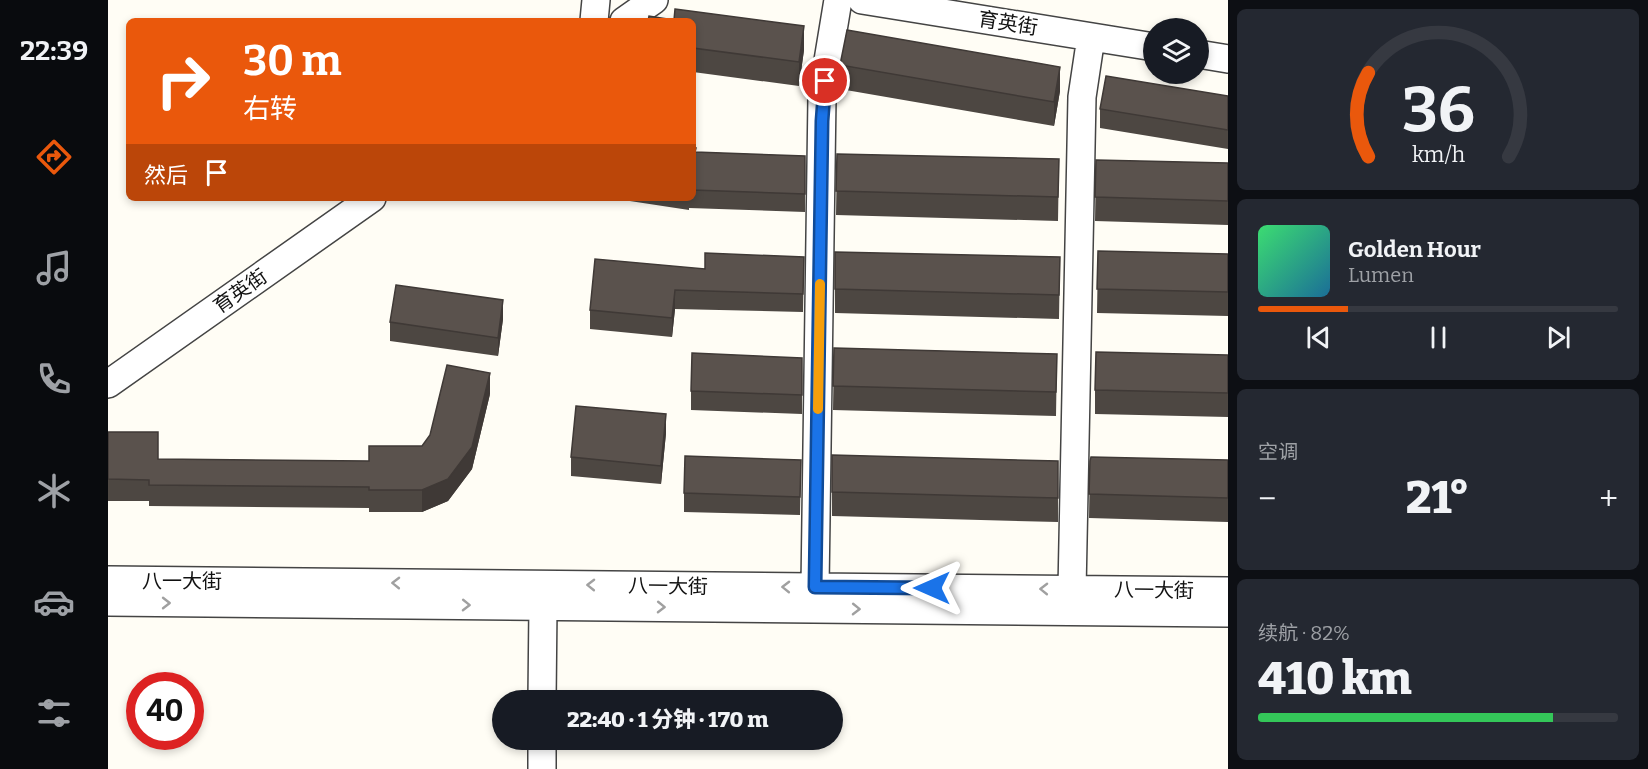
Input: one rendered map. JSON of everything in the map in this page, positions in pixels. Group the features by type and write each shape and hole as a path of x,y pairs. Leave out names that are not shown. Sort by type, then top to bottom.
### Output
{"street":[{"path":"594,18 596,0"},
{"path":"628,18 654,0"},
{"path":"815,587 822,97 838,0"},
{"name":"育英街","path":"862,0 1143,45"},
{"path":"1072,590 1082,97 1091,37"},
{"path":"1209,56 1228,59"},
{"name":"育英街","path":"108,384 368,201"},
{"name":"八一大街","path":"108,580 1228,591"},
{"name":"八一大街","path":"108,602 1228,613"},
{"path":"542,690 543,606"},
{"path":"542,750 542,769"}],"building":[{"path":"675,9 804,26 799,62 696,48 696,18 674,18"},
{"path":"847,30 1060,67 1054,102 840,65"},
{"path":"1106,76 1143,82 1143,84 1228,96 1228,130 1100,109"},
{"path":"696,152 805,156 805,194 696,190"},
{"path":"837,154 1059,159 1058,197 836,191"},
{"path":"1096,160 1228,163 1228,201 1095,197"},
{"path":"1098,251 1228,254 1228,292 1097,289"},
{"path":"835,252 1060,257 1059,295 835,289"},
{"path":"705,253 804,257 803,294 675,290 672,318 590,310 595,259 705,269"},
{"path":"396,285 503,300 498,338 390,322"},
{"path":"834,348 1057,354 1056,392 833,386"},
{"path":"1096,352 1228,355 1228,393 1095,390"},
{"path":"692,353 802,358 802,395 691,391"},
{"path":"447,365 490,373 472,447 448,479 422,490 369,490 369,487 149,485 149,480 108,479 108,432 158,432 158,459 369,461 369,446 422,446 430,435"},
{"path":"576,406 666,414 661,466 571,457"},
{"path":"832,455 1058,461 1058,498 832,492"},
{"path":"685,456 801,460 800,497 684,493"},
{"path":"1091,457 1228,460 1228,498 1089,494"}],"slow traffic":[{"path":"818,409 820,284"}],"route":[{"path":"825,81 822,97 815,587 932,588"}]}
